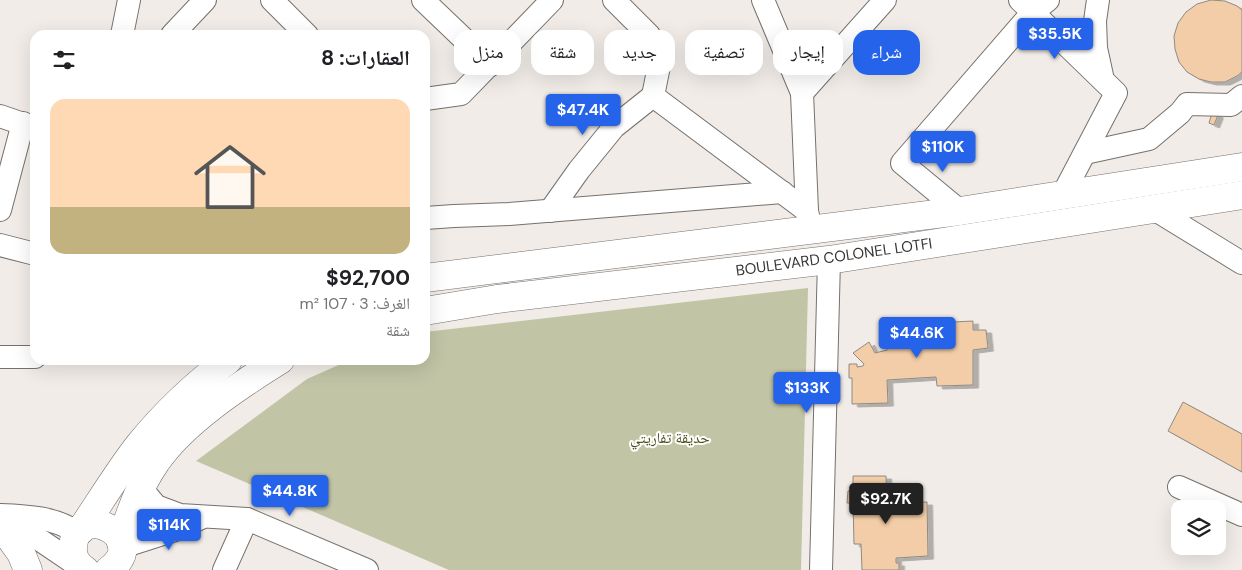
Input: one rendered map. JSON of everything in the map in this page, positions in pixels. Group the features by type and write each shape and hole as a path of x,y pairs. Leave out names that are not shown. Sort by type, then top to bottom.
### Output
{"main road":[{"name":"BOULEVARD COLONEL LOTFI","path":"430,277 809,221 960,211 1242,167"},
{"name":"BOULEVARD COLONEL LOTFI","path":"430,309 497,299 829,260 1242,195"},
{"path":"76,554 140,445 164,416 221,365"},
{"path":"117,553 127,521 141,488 156,462 171,443 206,411 272,365"},
{"path":"0,524 20,553 28,570"},
{"path":"76,554 87,526 101,524 114,530 117,553"}],"street":[{"path":"123,30 129,0"},
{"path":"177,30 205,0"},
{"path":"272,0 302,30"},
{"path":"423,0 454,30"},
{"path":"521,32 552,0"},
{"path":"550,211 579,170 614,127 653,96 660,61 653,43 649,35 614,0"},
{"path":"763,0 802,93 809,221"},
{"path":"802,93 884,0"},
{"path":"1098,0 1095,21 1096,48 1103,80"},
{"path":"960,211 902,163 1035,3 1116,93 1062,196"},
{"path":"430,98 461,94 480,75"},
{"path":"653,96 782,192 809,221"},
{"path":"1085,153 1149,139 1180,114 1187,104 1231,105 1242,96"},
{"path":"0,116 29,126 0,210"},
{"path":"430,218 550,211 782,192"},
{"path":"1154,209 1242,263"},
{"path":"0,245 30,253"},
{"path":"822,570 829,260"},
{"path":"0,357 30,356"},
{"path":"1179,487 1242,515"},
{"path":"141,488 156,506 180,515 201,518 247,519 367,570"},
{"path":"0,517 28,516 51,520 66,526 76,554"},
{"path":"117,553 201,518"},
{"path":"224,570 247,519"}],"green space":[{"name":"حديقة تفاريتي","path":"808,288 801,570 449,570 196,461 307,379 339,365 430,365 430,331"}],"building":[{"path":"1211,0 1225,1 1242,10 1242,72 1225,82 1211,82 1199,79 1187,72 1179,62 1175,49 1174,36 1178,23 1186,12 1197,4"},
{"path":"1212,113 1218,115 1214,125 1209,123"},
{"path":"973,321 973,330 986,330 988,348 973,350 973,385 937,386 936,377 887,380 888,403 852,404 852,378 849,378 849,364 857,364 857,367 864,364 853,353 869,342 875,353 887,350 885,329 904,328 904,331 933,331 933,323"},
{"path":"1183,402 1242,434 1242,472 1168,431"},
{"path":"853,476 886,476 887,503 927,502 928,556 896,558 896,563 899,563 899,570 862,570 861,544 854,544 853,503 847,503 848,491 853,491"}]}
